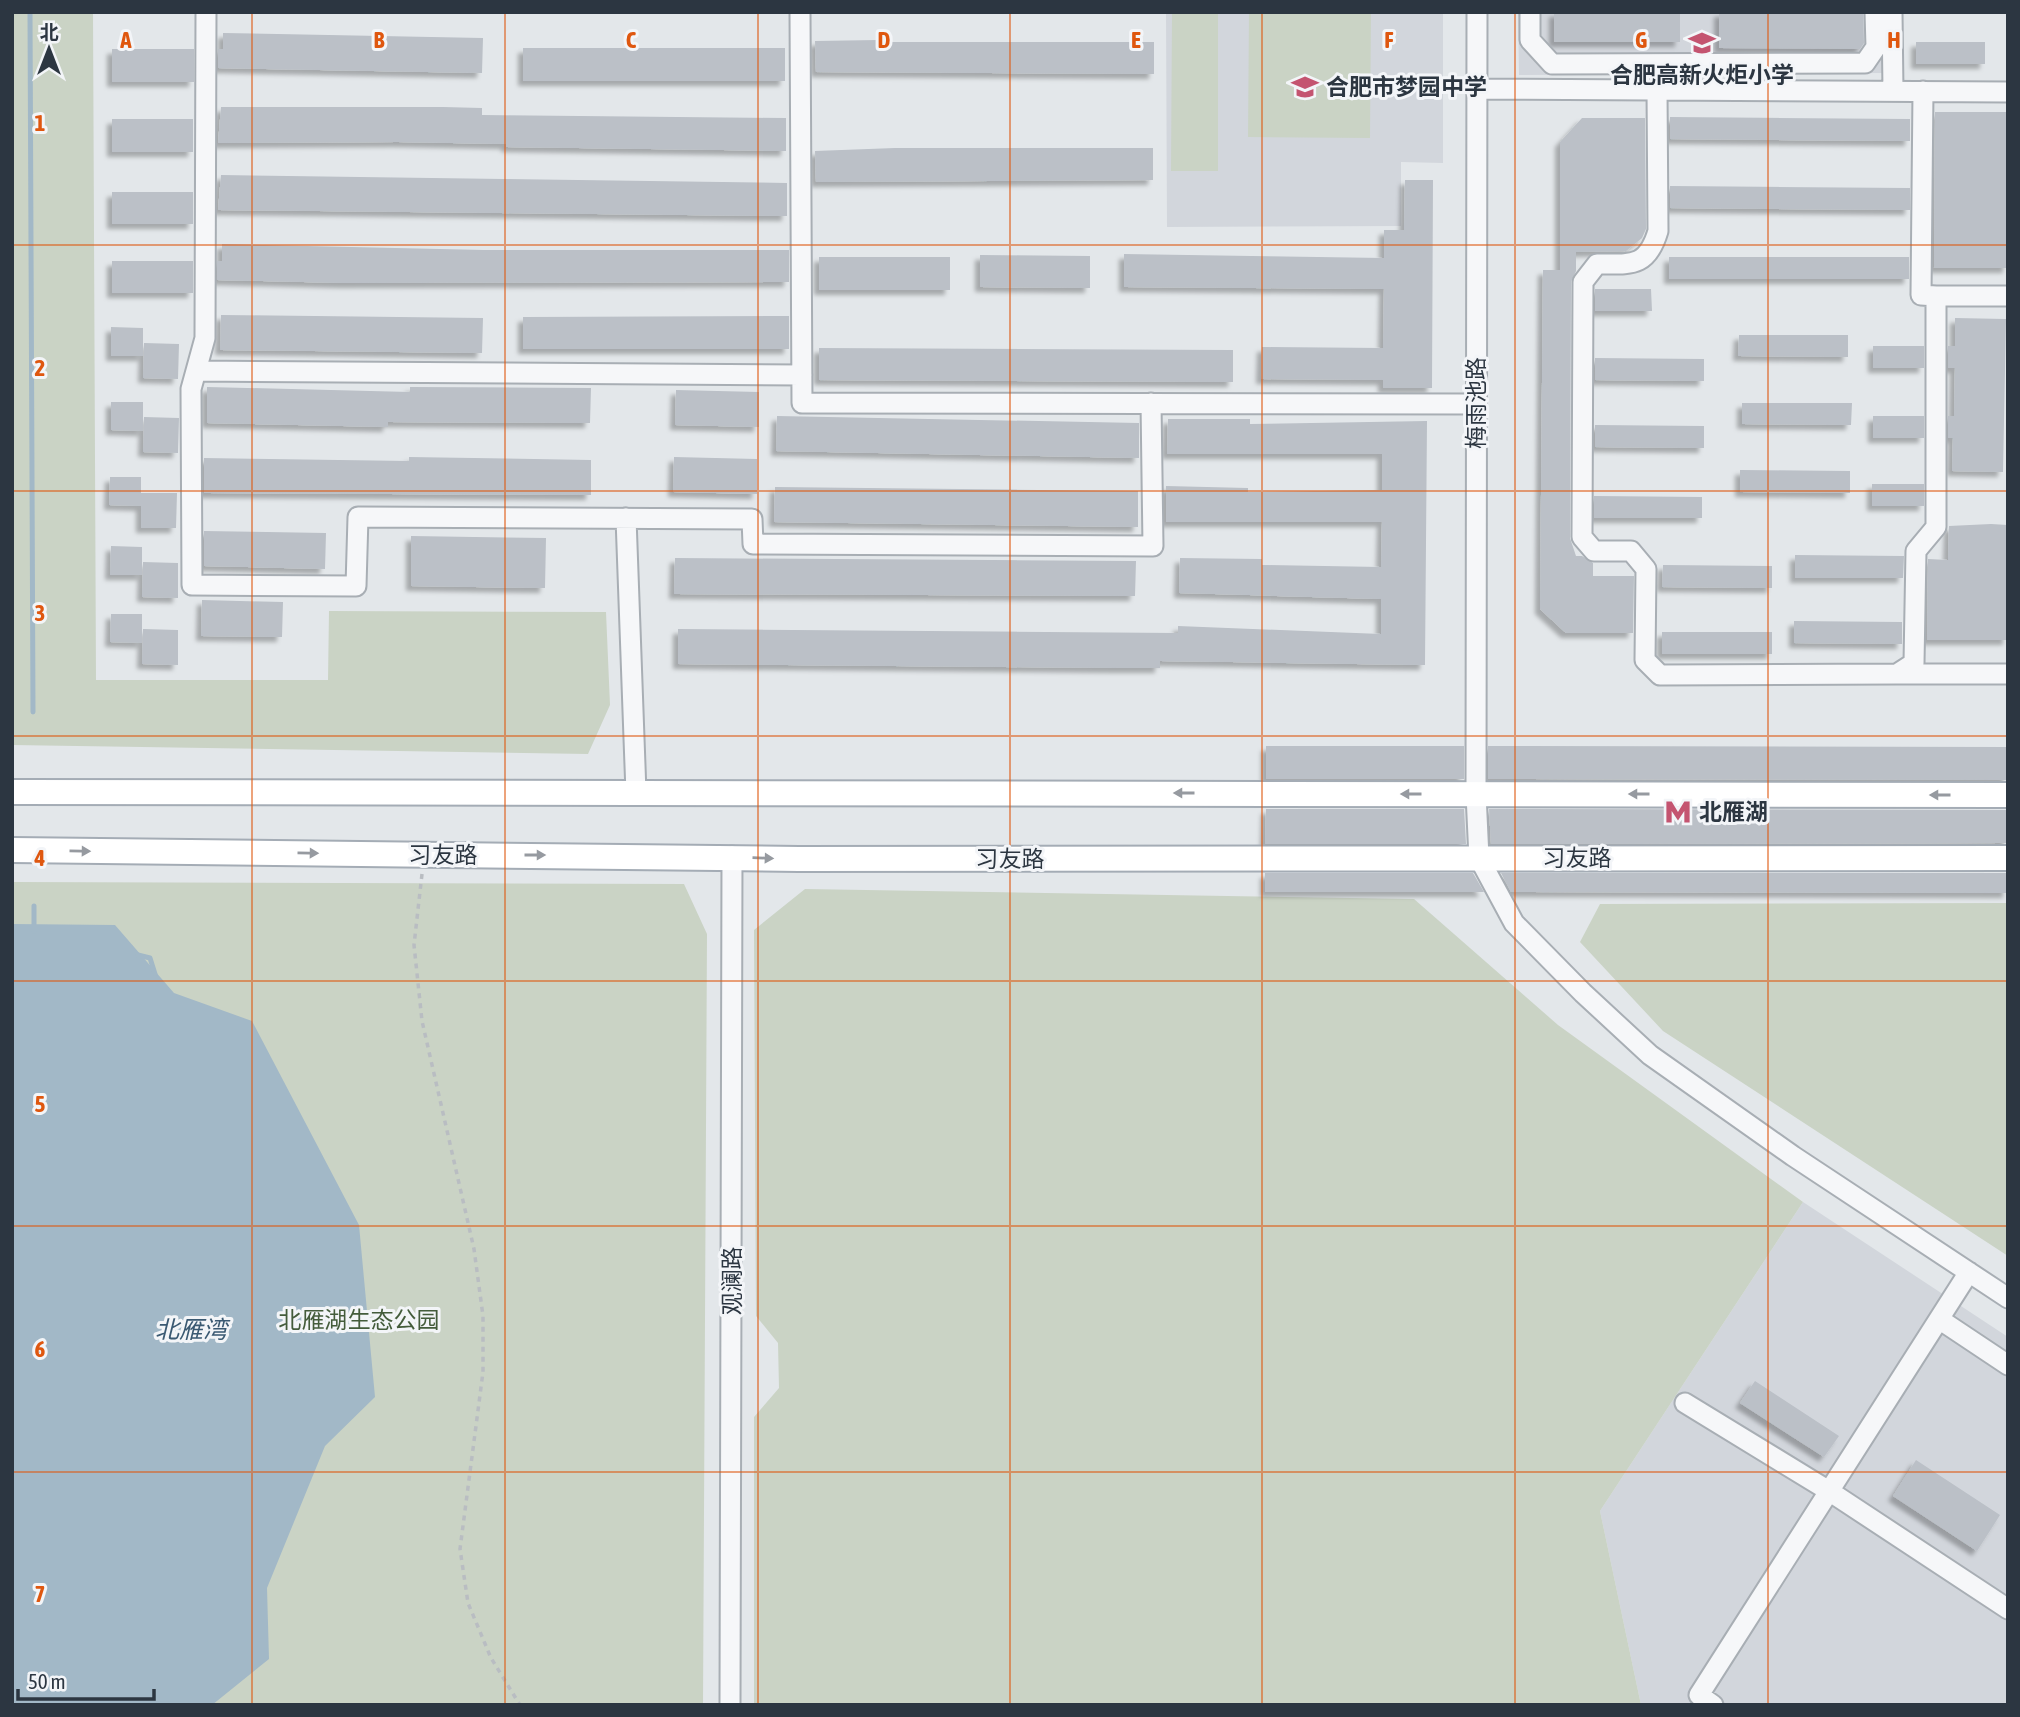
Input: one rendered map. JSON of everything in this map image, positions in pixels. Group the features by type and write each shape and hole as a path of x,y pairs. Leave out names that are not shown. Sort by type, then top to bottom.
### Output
{"main road":[{"path":"12,792 2008,795"},
{"name":"习友路","path":"12,850 424,855 2008,858"}],"street":[{"path":"206,12 205,338 191,389 192,585 356,586 358,517 752,519 753,544 1153,546 1151,403"},
{"path":"800,12 802,403 1476,404"},
{"name":"梅雨池路","path":"1477,12 1476,794 1479,858"},
{"path":"1530,12 1530,40 1552,64 1865,63 1876,47 1875,12"},
{"path":"1892,12 1893,91"},
{"path":"1476,89 2008,92"},
{"path":"1657,90 1658,231 1653,250 1635,264 1597,264 1584,282 1582,537 1594,551 1631,551 1646,569 1645,660 1660,675 2008,674"},
{"path":"1923,91 1921,295 2008,296"},
{"path":"1897,674 1913,663 1916,551 1936,527 1936,296"},
{"path":"196,371 802,375"},
{"path":"626,518 636,793"},
{"name":"观澜路","path":"730,1705 732,856"},
{"path":"1479,858 1514,923 1650,1055 2008,1298"},
{"path":"1713,1705 1699,1695 1969,1272"},
{"path":"1939,1320 2008,1366"},
{"path":"1685,1403 1829,1491 2008,1609"}],"path":[{"path":"424,855 414,945 422,1021 436,1092 474,1249 483,1316 483,1372 460,1549 468,1603 491,1658 520,1705"}],"shaded area":[{"name":"合肥市梦园中学","path":"1166,12 1443,12 1443,163 1401,162 1401,226 1167,227"},
{"name":"合肥高新火炬小学","path":"1518,12 1886,12 1886,73 1519,75"},
{"path":"1803,1202 2008,1337 2008,1705 1641,1705 1600,1511"}],"green space":[{"path":"12,12 93,12 96,680 328,680 329,611 606,612 610,705 588,754 12,745"},
{"path":"1172,12 1218,12 1218,171 1171,171"},
{"path":"1249,12 1371,12 1370,138 1248,137"},
{"name":"北雁湖生态公园","path":"12,882 684,884 707,934 703,1705 12,1705"},
{"path":"805,889 1414,899 1558,1025 1803,1202 1600,1511 1641,1705 754,1705 754,1417 779,1388 778,1343 756,1316 754,930"},
{"path":"2008,903 2008,1256 1663,1031 1580,942 1600,904"}],"water":[{"name":"北雁湾","path":"12,924 115,925 174,993 252,1021 359,1225 375,1397 325,1446 267,1588 269,1659 212,1705 12,1705"}],"building":[{"path":"1554,12 1680,12 1680,42 1554,42"},
{"path":"1719,12 1863,12 1864,43 1860,49 1719,48"},
{"path":"223,33 483,38 482,73 218,68 218,49 223,49"},
{"path":"815,41 1154,42 1154,74 816,72"},
{"path":"1916,42 1985,42 1985,64 1916,64"},
{"path":"523,48 785,48 785,81 523,81"},
{"path":"112,49 194,49 194,82 112,82"},
{"path":"221,107 443,107 482,108 482,115 786,118 786,151 506,147 506,144 398,142 218,143"},
{"path":"1935,112 2008,112 2008,268 1934,268"},
{"path":"1670,117 1910,119 1910,141 1670,139"},
{"path":"1582,118 1645,118 1646,229 1642,238 1626,251 1576,252 1576,271 1571,282 1570,538 1576,556 1582,556 1593,563 1593,576 1634,576 1633,633 1566,633 1540,609 1543,270 1560,270 1560,142"},
{"path":"112,119 193,119 193,152 112,152"},
{"path":"895,148 1153,148 1153,180 816,182 815,151"},
{"path":"221,175 787,183 787,216 218,210"},
{"path":"1405,180 1433,180 1432,388 1383,388 1383,380 1261,379 1262,347 1383,348 1384,289 1124,287 1124,254 1384,258 1384,230 1404,230"},
{"path":"1670,186 1910,188 1910,210 1670,208"},
{"path":"112,192 193,192 193,224 112,224"},
{"path":"222,244 484,250 789,250 789,282 344,283 217,280 217,261 222,261"},
{"path":"980,255 1090,256 1090,288 980,287"},
{"path":"819,257 950,257 950,290 819,290"},
{"path":"1669,257 1909,257 1909,279 1669,279"},
{"path":"112,261 193,261 193,293 112,293"},
{"path":"1595,289 1651,289 1652,311 1595,311"},
{"path":"221,315 483,318 482,353 220,350"},
{"path":"789,316 789,349 523,349 523,317"},
{"path":"1955,318 2006,319 2003,472 1952,471 1953,438 1948,438 1948,416 1954,416 1955,368 1948,368 1948,346 1955,346"},
{"path":"111,327 143,328 143,356 111,356"},
{"path":"1739,335 1848,335 1848,357 1738,356"},
{"path":"144,343 179,344 178,379 143,378"},
{"path":"1873,346 1924,346 1924,368 1873,368"},
{"path":"819,348 1233,350 1233,382 819,380"},
{"path":"1595,358 1704,359 1704,381 1595,380"},
{"path":"207,387 410,392 410,387 591,388 590,423 388,422 388,427 207,423"},
{"path":"676,390 759,392 759,427 675,425"},
{"path":"111,402 143,402 143,431 111,430"},
{"path":"1742,403 1852,403 1851,425 1742,424"},
{"path":"777,416 1139,423 1139,458 776,451"},
{"path":"1873,416 1924,416 1924,438 1873,438"},
{"path":"144,417 179,418 178,453 143,452"},
{"path":"1168,419 1250,419 1250,424 1427,421 1425,665 1160,661 1160,668 678,664 678,629 1178,633 1178,626 1381,634 1381,599 1179,593 1180,558 1262,559 1262,565 1381,567 1382,522 1166,522 1166,486 1248,488 1248,492 1382,490 1382,454 1167,454"},
{"path":"1595,425 1704,426 1704,448 1595,447"},
{"path":"409,457 591,460 591,495 204,493 204,458 409,461"},
{"path":"674,457 757,459 757,494 673,492"},
{"path":"1740,470 1850,471 1850,493 1740,492"},
{"path":"110,477 141,477 141,506 109,505"},
{"path":"1872,484 1924,484 1924,506 1872,506"},
{"path":"775,487 1138,491 1138,527 774,522"},
{"path":"141,493 177,493 176,528 141,528"},
{"path":"1594,496 1702,497 1702,518 1594,518"},
{"path":"2008,525 2008,640 1927,640 1928,559 1948,560 1949,526"},
{"path":"204,531 326,533 325,569 204,566"},
{"path":"411,536 546,538 545,588 411,586"},
{"path":"111,546 142,547 142,575 110,575"},
{"path":"1795,555 1904,556 1903,578 1795,578"},
{"path":"675,558 1136,561 1135,596 674,594"},
{"path":"143,562 178,563 178,598 142,597"},
{"path":"1663,565 1772,566 1772,588 1662,587"},
{"path":"202,600 283,602 282,637 201,636"},
{"path":"111,614 142,614 142,643 110,642"},
{"path":"1794,621 1902,622 1902,644 1794,643"},
{"path":"143,629 178,630 178,665 142,664"},
{"path":"1662,632 1772,632 1772,654 1662,654"},
{"path":"1266,746 1464,746 1464,779 1266,779"},
{"path":"1488,746 2008,747 2008,780 1488,779"},
{"path":"1266,809 1464,809 1466,844 1265,844"},
{"path":"1489,809 2008,810 2008,843 1491,844"},
{"path":"1265,873 1473,873 1484,892 1265,892"},
{"path":"1501,873 2008,873 2008,893 1511,892"},
{"path":"1755,1381 1839,1436 1824,1457 1740,1403"},
{"path":"1916,1460 2000,1515 1977,1551 1893,1496"}],"waterway":[{"path":"30,12 33,712"},
{"path":"34,906 34,931"},
{"path":"138,955 150,958 155,974"}],"place":[{"name":"合肥高新火炬小学","path":"1702,43"},
{"name":"合肥市梦园中学","path":"1305,87"},
{"name":"北雁湖","path":"1678,812"}]}
